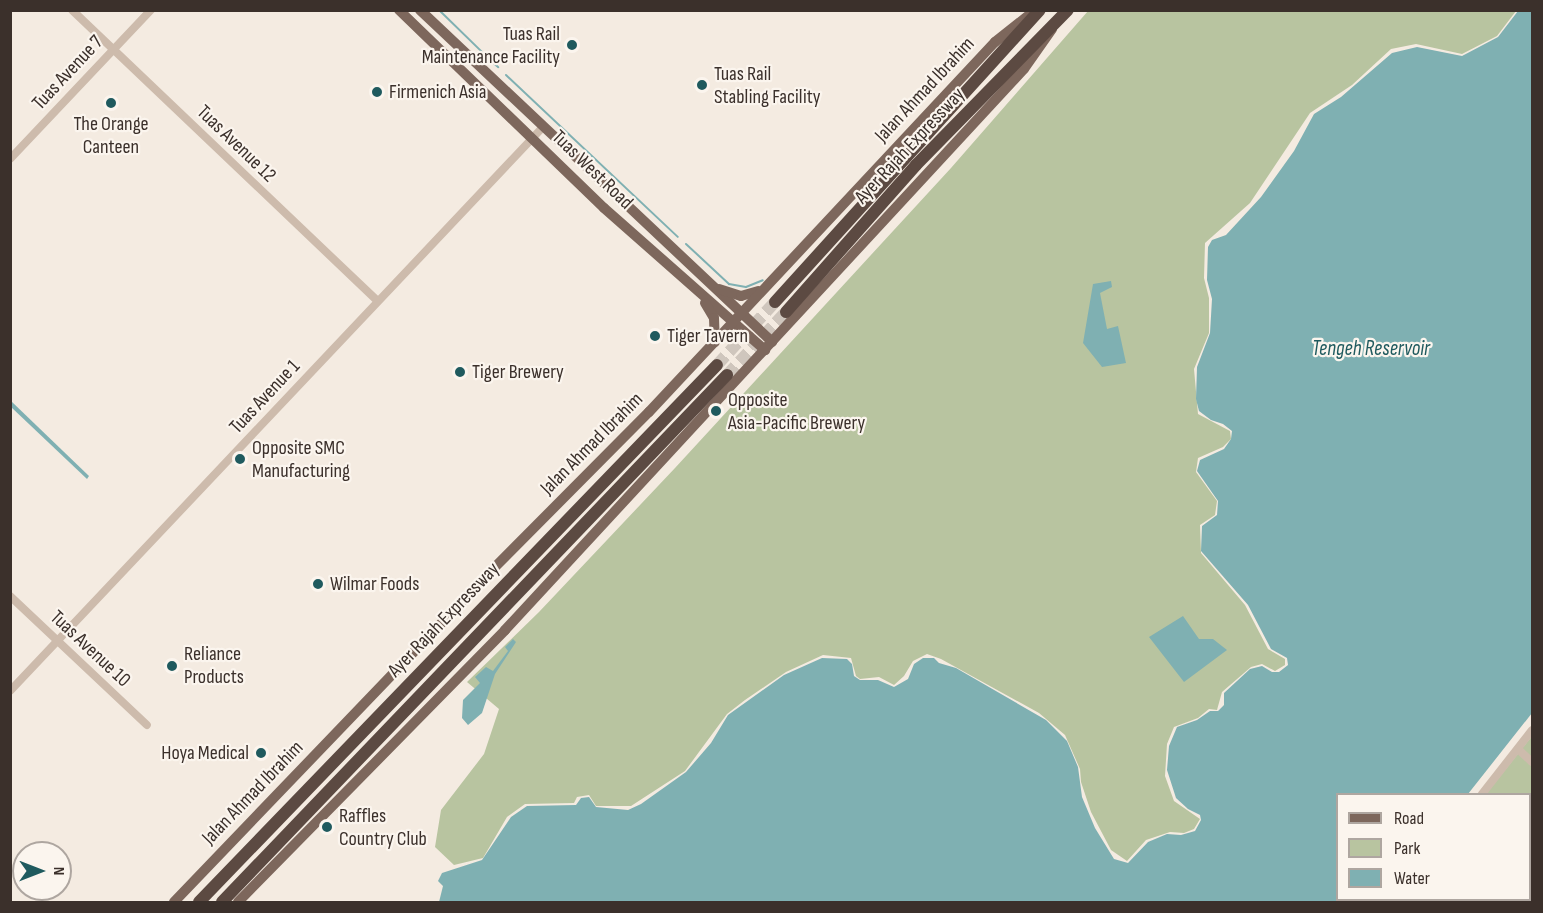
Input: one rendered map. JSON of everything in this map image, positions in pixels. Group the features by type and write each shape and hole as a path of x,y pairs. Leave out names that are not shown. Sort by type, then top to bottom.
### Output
{"highway":[{"name":"Ayer Rajah Expressway","path":"776,302 1040,10"},
{"name":"Ayer Rajah Expressway","path":"786,312 916,165 1068,10"},
{"name":"Ayer Rajah Expressway","path":"199,903 717,365"},
{"name":"Ayer Rajah Expressway","path":"222,903 727,375"}],"main road":[{"name":"Tuas West Road","path":"399,10 604,208 698,293 736,318 768,346"},
{"name":"Tuas West Road","path":"420,10 707,282 736,318"},
{"name":"Jalan Ahmad Ibrahim","path":"174,903 715,342 995,42 1034,10"},
{"path":"238,903 505,630 1024,69 1049,37 1054,26"},
{"path":"707,282 724,292 741,297 753,295 766,286"},
{"path":"698,293 712,312 715,342"}],"street":[{"name":"Tuas Avenue 12","path":"72,10 378,301"},
{"name":"Tuas Avenue 7","path":"10,159 151,10"},
{"name":"Tuas Avenue 1","path":"10,691 544,126"},
{"name":"Tuas Avenue 10","path":"10,596 147,725"},
{"path":"1484,793 1533,730"},
{"path":"1518,749 1533,762"}],"green space":[{"path":"1088,11 1516,11 1497,36 1462,54 1416,44 1391,49 1352,85 1310,113 1250,203 1205,243 1204,278 1209,298 1209,333 1194,369 1198,414 1230,431 1231,439 1223,447 1198,458 1196,472 1217,501 1215,515 1200,525 1201,553 1245,605 1268,649 1285,659 1285,665 1275,671 1262,664 1251,667 1222,692 1217,710 1209,709 1198,718 1174,727 1167,744 1165,776 1174,801 1200,819 1194,829 1184,833 1170,832 1146,840 1127,861 1111,850 1091,812 1081,782 1080,769 1065,735 1039,713 941,659 927,654 913,661 904,676 894,685 879,677 860,679 856,676 851,658 823,655 786,672 727,714 685,771 631,806 596,806 589,795 577,797 574,803 525,804 507,817 483,858 454,865 435,847 441,810 484,754 499,709 467,682 539,612 675,468 951,168"},
{"path":"1532,736 1532,902 1401,902 1531,901 1531,793 1487,793"}],"water":[{"name":"Tengeh Reservoir","path":"1518,11 1532,11 1532,713 1469,793 1336,793 1336,901 1382,902 439,902 443,886 438,881 442,873 482,860 511,817 527,806 576,805 581,798 589,797 596,807 628,810 641,804 686,772 711,743 728,715 784,675 822,658 847,659 852,664 854,676 860,680 878,680 894,687 908,679 914,664 923,658 934,658 939,663 956,668 1046,720 1067,741 1078,767 1082,797 1095,828 1114,859 1128,863 1148,842 1167,834 1181,835 1195,831 1201,820 1200,815 1188,809 1176,798 1167,770 1169,746 1177,727 1197,720 1210,711 1218,711 1224,705 1224,693 1250,669 1262,666 1272,672 1279,672 1288,665 1287,658 1271,649 1248,605 1201,551 1202,526 1217,515 1218,501 1197,471 1200,460 1224,449 1231,439 1232,431 1199,411 1196,399 1197,367 1210,333 1212,299 1207,280 1208,247 1212,240 1226,235 1261,197 1294,151 1314,114 1341,97 1392,53 1417,47 1462,56 1498,37"},
{"path":"1111,281 1112,287 1100,293 1107,329 1118,326 1126,363 1102,367 1083,343 1093,284"},
{"path":"11,401 89,476 87,479 11,407"},
{"path":"1183,616 1199,639 1213,639 1227,650 1184,682 1149,637"},
{"path":"513,639 516,642 495,674 482,713 468,725 462,718 463,700 480,683 475,677 486,667 493,671 508,651 505,647"}],"waterway":[{"path":"439,10 482,52"},
{"path":"490,60 498,67"},
{"path":"506,75 678,237"},
{"path":"686,244 729,284 746,287 763,280"}],"tunnel":[{"path":"717,365 775,302"},
{"path":"727,375 786,312"}],"place":[{"name":"Tuas Rail Maintenance Facility","path":"572,45"},
{"name":"Tuas Rail Stabling Facility","path":"702,85"},
{"name":"Firmenich Asia","path":"377,92"},
{"name":"The Orange Canteen","path":"111,103"},
{"name":"Tiger Tavern","path":"655,336"},
{"name":"Tiger Brewery","path":"460,372"},
{"name":"Opposite Asia-Pacific Brewery","path":"716,411"},
{"name":"Opposite SMC Manufacturing","path":"240,459"},
{"name":"Wilmar Foods","path":"318,584"},
{"name":"Reliance Products","path":"172,666"},
{"name":"Hoya Medical","path":"261,753"},
{"name":"Raffles Country Club","path":"327,827"}]}
